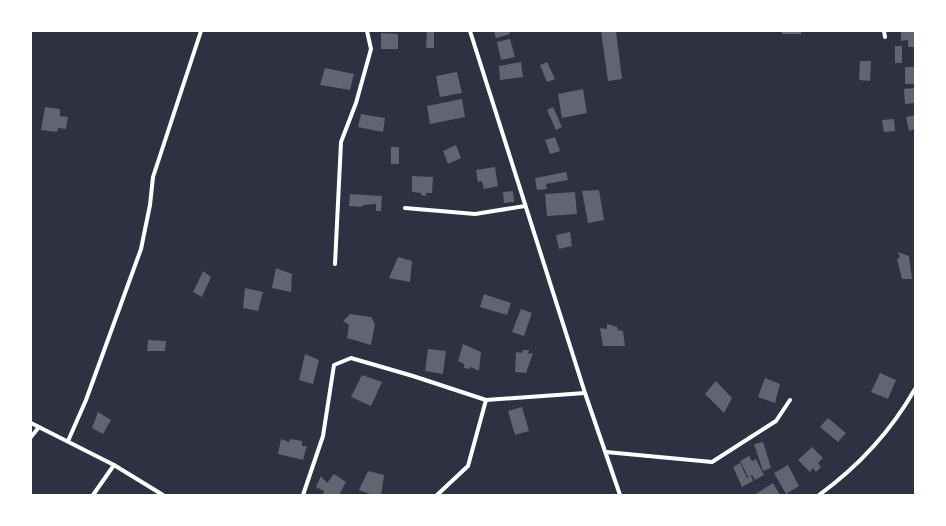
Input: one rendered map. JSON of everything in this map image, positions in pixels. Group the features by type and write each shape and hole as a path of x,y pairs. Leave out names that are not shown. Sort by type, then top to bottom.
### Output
{"street":[{"path":"68,442 86,400 141,249 150,206 153,177 201,31"},
{"path":"335,264 341,142 356,102 371,49 367,31"},
{"path":"470,31 585,393 620,495"},
{"path":"884,31 884,37"},
{"path":"405,208 475,214 525,206"},
{"path":"303,495 323,436 334,365 350,358 413,376 486,400 585,393"},
{"path":"819,495 872,449 902,412 915,389"},
{"path":"437,495 468,466 486,400"},
{"path":"606,452 712,462 776,421 790,400"},
{"path":"31,424 114,465 163,495"},
{"path":"31,437 39,427"},
{"path":"93,495 114,465"}],"building":[{"path":"427,31 434,31 434,48 426,48"},
{"path":"494,31 509,31 510,34 496,38"},
{"path":"601,31 616,31 622,79 608,81"},
{"path":"782,31 801,31 801,34 782,34"},
{"path":"901,31 914,31 915,47 908,47 908,40 901,41"},
{"path":"381,33 398,34 398,49 381,49"},
{"path":"510,39 515,57 501,60 497,42"},
{"path":"895,46 902,46 902,63 895,63"},
{"path":"860,61 871,61 870,81 859,80"},
{"path":"521,62 523,77 500,80 499,66"},
{"path":"547,62 555,79 547,82 540,65"},
{"path":"905,67 915,67 915,84 905,84"},
{"path":"325,68 354,74 350,90 320,85"},
{"path":"457,72 462,93 440,97 436,76"},
{"path":"915,88 915,103 905,104 904,89"},
{"path":"583,89 587,113 562,118 558,94"},
{"path":"462,99 465,117 430,124 427,106"},
{"path":"45,107 60,109 60,116 68,117 66,129 58,128 57,132 41,130"},
{"path":"553,107 562,127 556,130 547,110"},
{"path":"361,114 385,118 383,132 358,127"},
{"path":"915,115 915,129 909,131 906,117"},
{"path":"894,119 895,131 884,132 882,120"},
{"path":"555,137 560,151 550,154 545,140"},
{"path":"456,145 461,158 448,164 443,151"},
{"path":"391,147 399,147 399,164 391,164"},
{"path":"495,167 498,186 484,189 482,181 478,182 476,170"},
{"path":"566,172 568,180 546,184 547,189 537,190 535,178"},
{"path":"412,176 433,177 432,193 426,193 426,196 421,195 421,193 412,192"},
{"path":"599,190 604,220 588,223 582,191"},
{"path":"513,191 514,202 504,203 503,192"},
{"path":"575,192 577,214 547,216 545,194"},
{"path":"350,194 382,196 381,211 376,211 376,204 363,205 362,207 349,206"},
{"path":"570,232 572,246 559,249 556,235"},
{"path":"898,252 909,256 912,279 902,279 897,259 900,257"},
{"path":"398,257 412,261 410,282 389,278"},
{"path":"276,268 292,274 291,292 272,288"},
{"path":"203,271 211,277 202,297 193,292"},
{"path":"245,288 263,292 258,311 243,308"},
{"path":"484,294 511,303 507,315 480,307"},
{"path":"521,309 532,313 524,336 512,332"},
{"path":"350,314 371,317 375,324 371,345 347,338 349,325 343,321"},
{"path":"607,324 617,327 618,330 623,331 625,346 603,346 600,328 607,329"},
{"path":"148,340 166,341 165,351 147,351"},
{"path":"463,344 481,352 479,371 471,367 469,369 464,368 464,364 458,361"},
{"path":"428,349 446,351 443,374 425,371"},
{"path":"523,350 529,350 528,354 533,353 526,373 515,372 516,352 522,353"},
{"path":"305,354 319,360 313,384 299,380"},
{"path":"880,373 896,380 888,399 871,392"},
{"path":"362,375 382,382 371,406 351,397"},
{"path":"765,378 780,384 775,403 758,397"},
{"path":"716,381 732,398 724,413 705,394"},
{"path":"522,407 529,431 515,435 508,411"},
{"path":"98,412 111,420 103,434 92,428"},
{"path":"828,418 846,433 838,442 820,427"},
{"path":"281,439 289,442 290,439 302,441 302,446 307,446 303,460 278,454"},
{"path":"763,442 771,468 763,471 754,444"},
{"path":"812,447 823,458 818,463 821,467 816,472 813,468 810,472 798,460"},
{"path":"749,456 752,461 756,459 764,475 755,480 752,475 748,477 740,461"},
{"path":"740,463 747,478 751,476 753,481 742,487 733,467"},
{"path":"788,465 799,486 786,494 774,473"},
{"path":"368,471 384,475 381,495 373,495 359,490"},
{"path":"334,474 346,482 339,495 323,495 324,491 316,487 321,476 327,483"},
{"path":"773,483 780,495 754,495"}]}
